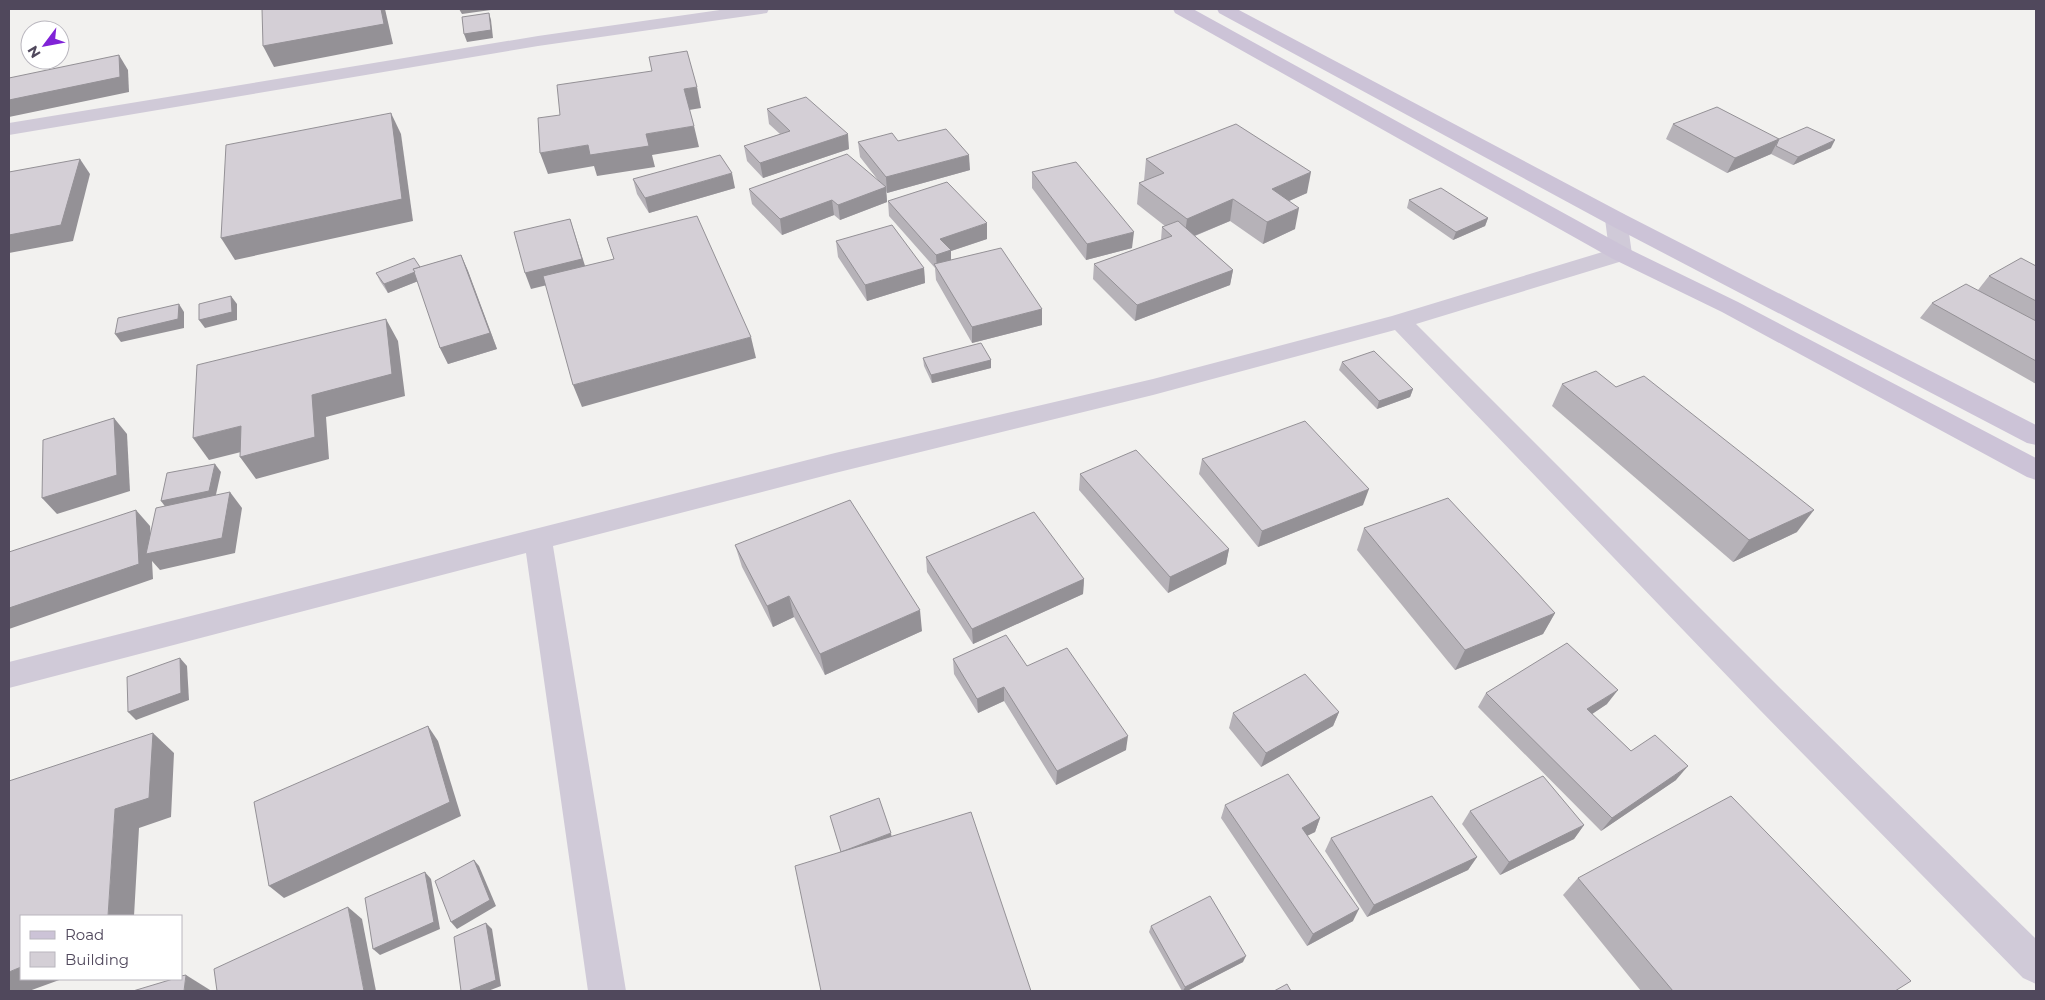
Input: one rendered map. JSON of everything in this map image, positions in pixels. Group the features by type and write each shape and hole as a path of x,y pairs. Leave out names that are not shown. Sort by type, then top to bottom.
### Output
{"street":[{"path":"9,129 538,42 761,9"},
{"path":"1180,9 1621,254 1730,307 2036,470"},
{"path":"1225,9 1616,219 2036,436"},
{"path":"1616,219 1621,254"},
{"path":"9,675 855,459 1153,387 1400,321 1621,254"},
{"path":"1400,321 1769,698 2036,965"},
{"path":"538,539 607,991"}],"building":[{"path":"262,9 381,9 384,24 263,46"},
{"path":"489,13 491,30 464,34 462,17"},
{"path":"687,51 697,87 684,89 694,126 646,134 649,146 590,155 588,145 540,153 538,118 560,115 557,85 652,71 649,57"},
{"path":"119,55 120,77 9,100 9,78 47,70 70,70 70,65"},
{"path":"806,97 848,134 760,163 744,146 790,131 767,109"},
{"path":"1717,107 1779,139 1735,158 1673,124"},
{"path":"391,113 402,199 221,238 226,145"},
{"path":"1236,124 1311,172 1272,189 1299,208 1267,222 1233,199 1187,219 1139,183 1164,173 1146,159"},
{"path":"1807,127 1835,140 1798,157 1776,146 1779,139"},
{"path":"946,129 969,155 886,177 858,142 892,133 898,141"},
{"path":"847,154 886,187 838,205 832,200 780,219 749,189"},
{"path":"720,155 732,173 645,198 633,179"},
{"path":"80,159 61,225 9,235 9,172"},
{"path":"1076,162 1134,232 1087,244 1032,172"},
{"path":"947,182 987,223 940,239 951,250 936,255 888,201"},
{"path":"1441,188 1488,218 1456,232 1409,200"},
{"path":"697,216 751,337 573,385 543,276 614,259 607,238"},
{"path":"570,219 582,259 525,273 514,232"},
{"path":"1178,221 1233,270 1137,305 1094,264 1172,236 1162,227"},
{"path":"892,225 924,268 865,285 836,241"},
{"path":"1001,248 1042,309 972,327 934,264"},
{"path":"461,255 490,333 440,348 413,269"},
{"path":"414,258 420,267 413,269 415,272 384,284 376,273"},
{"path":"2021,258 2036,266 2036,301 1989,276"},
{"path":"1966,284 2036,321 2036,361 1932,303"},
{"path":"231,296 232,312 199,320 199,304"},
{"path":"179,304 178,319 115,334 118,318"},
{"path":"386,319 392,374 312,395 315,437 240,457 241,426 193,438 197,365"},
{"path":"981,343 991,360 931,375 923,358"},
{"path":"1374,351 1413,389 1379,401 1342,362"},
{"path":"1596,371 1616,387 1644,376 1814,510 1749,540 1562,384"},
{"path":"114,418 117,475 42,498 43,440"},
{"path":"1305,421 1369,489 1262,531 1202,459"},
{"path":"1136,450 1229,549 1170,577 1080,474"},
{"path":"215,464 209,491 161,501 167,473"},
{"path":"230,492 222,538 146,554 156,508"},
{"path":"1448,498 1555,613 1465,650 1364,528"},
{"path":"850,500 920,610 820,654 789,596 767,606 735,545"},
{"path":"136,510 139,564 9,608 9,552"},
{"path":"1034,512 1084,579 972,629 926,557"},
{"path":"1006,635 1027,666 1067,648 1128,736 1057,771 1004,687 977,699 953,659"},
{"path":"1567,643 1618,690 1587,709 1631,751 1655,735 1688,766 1612,818 1486,693"},
{"path":"180,658 181,693 128,712 127,677"},
{"path":"1305,674 1339,712 1266,753 1233,713"},
{"path":"428,726 450,802 269,886 254,802"},
{"path":"153,733 149,798 115,809 108,915 20,915 20,967 9,972 9,781"},
{"path":"1288,774 1320,818 1302,828 1359,909 1313,934 1225,805"},
{"path":"1543,776 1584,825 1509,862 1470,811"},
{"path":"1432,796 1477,857 1374,905 1331,838"},
{"path":"1731,796 1911,981 1895,991 1673,991 1578,878"},
{"path":"879,798 891,833 841,852 830,816"},
{"path":"971,812 1031,991 821,991 795,866"},
{"path":"474,860 490,900 451,922 435,881"},
{"path":"425,872 434,922 373,949 365,898"},
{"path":"1210,896 1246,956 1185,987 1151,926"},
{"path":"348,907 364,991 217,991 214,969"},
{"path":"486,923 496,980 468,991 461,991 454,937"},
{"path":"186,975 184,991 133,991 170,980 182,980 182,976"},
{"path":"1287,984 1291,991 1274,991"}]}
